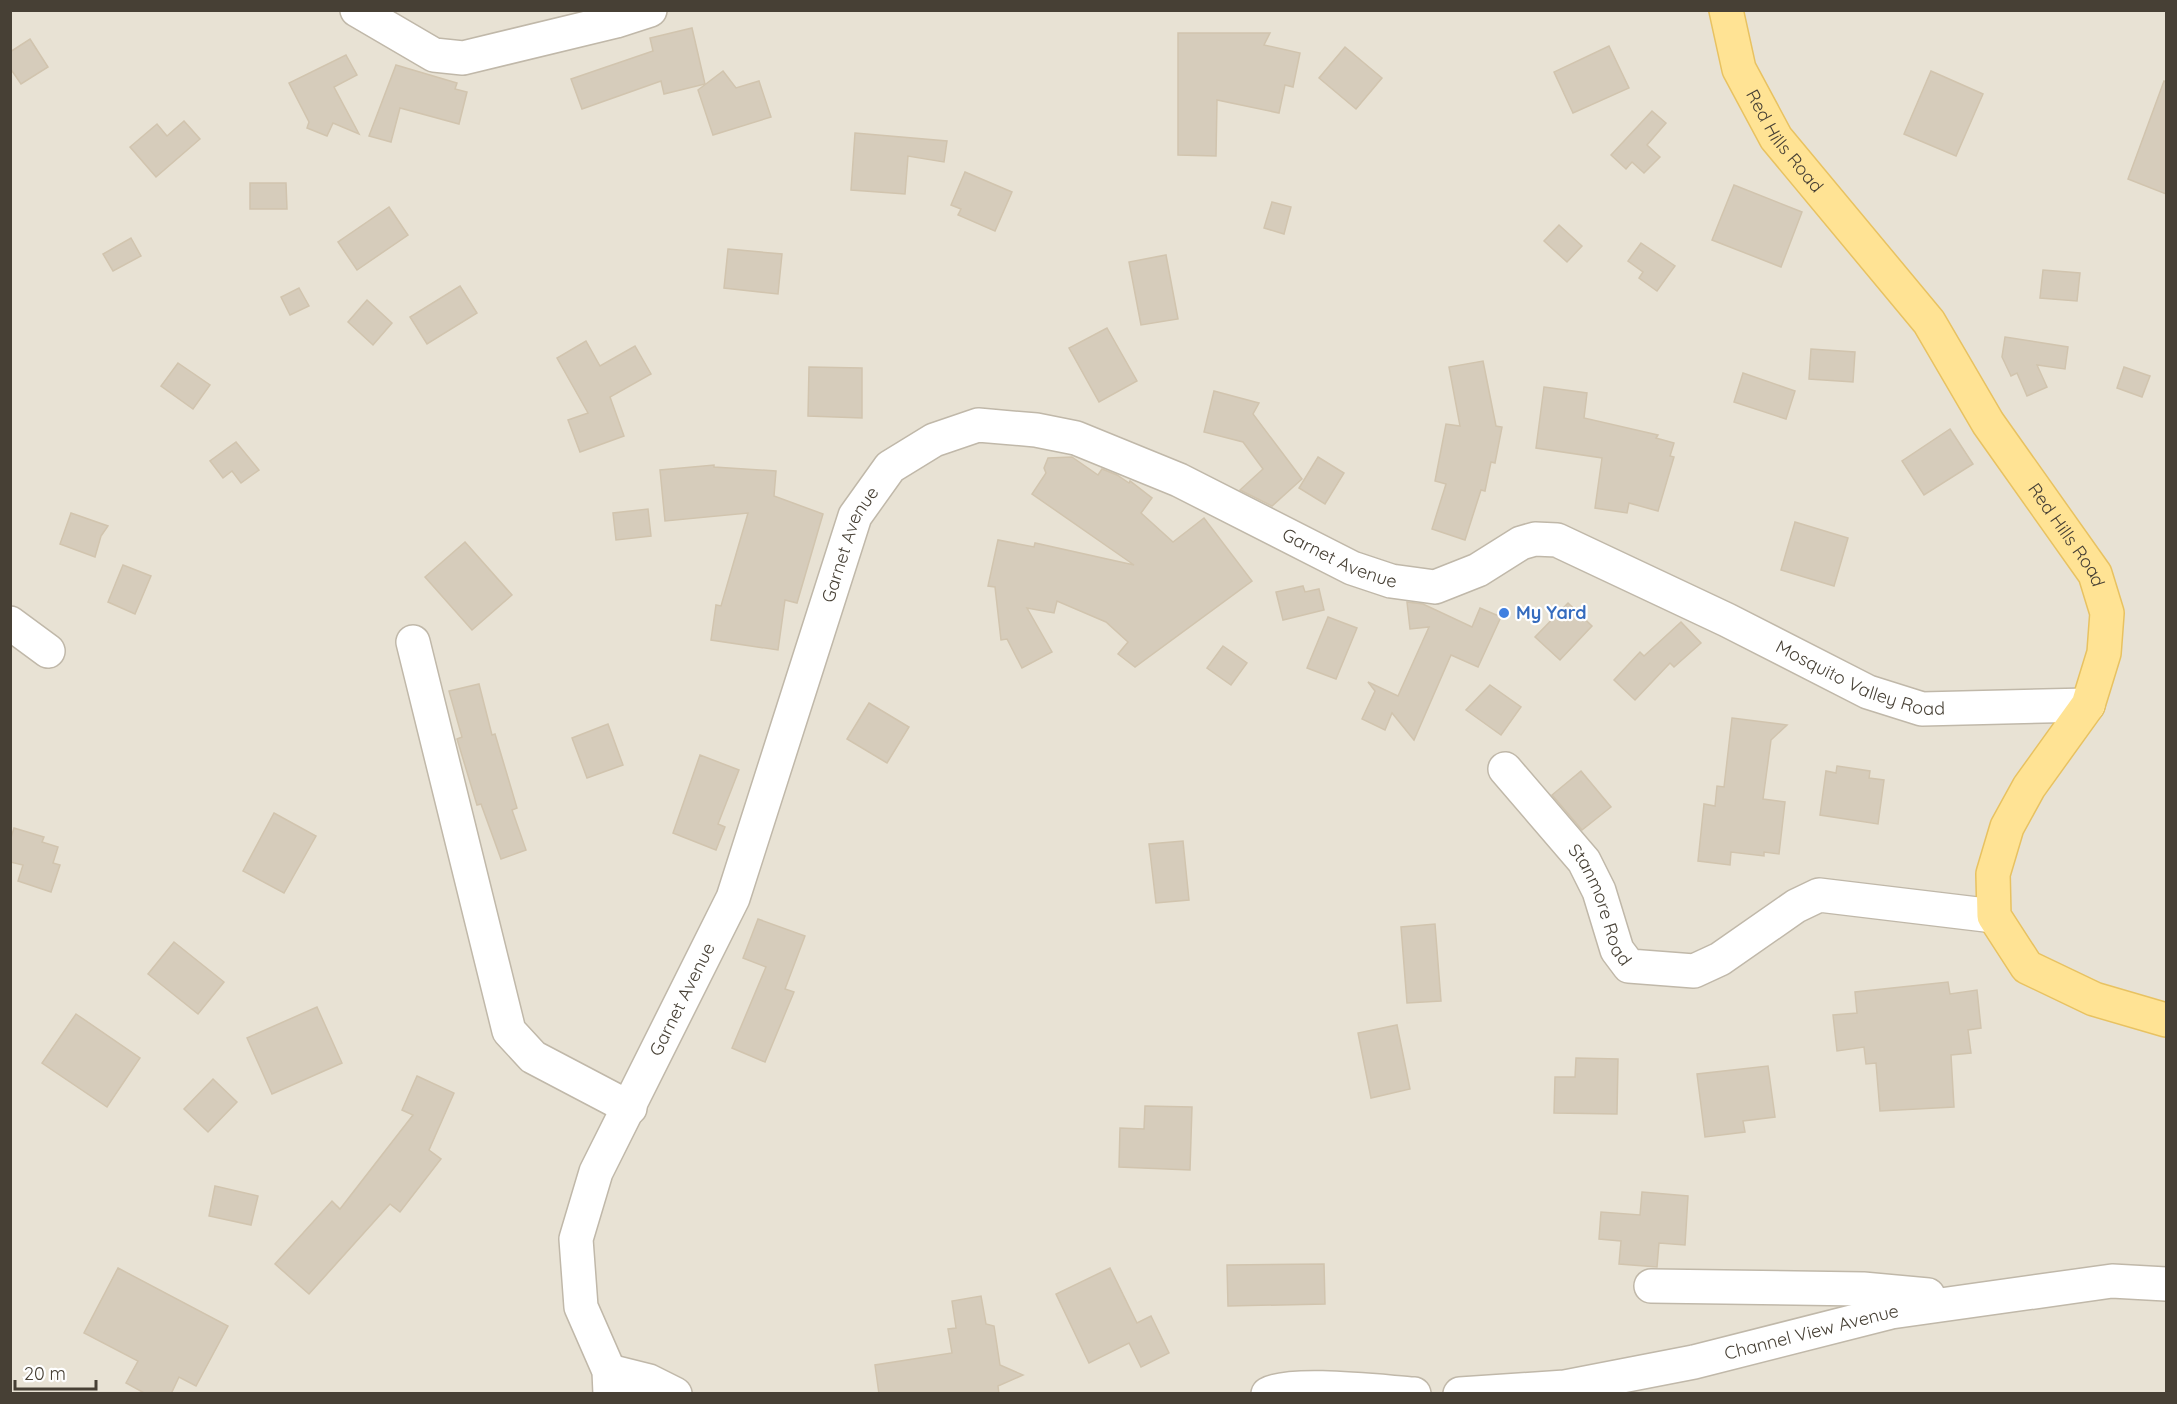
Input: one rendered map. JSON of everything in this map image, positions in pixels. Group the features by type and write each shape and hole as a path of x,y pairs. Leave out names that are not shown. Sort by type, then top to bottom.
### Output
{"main road":[{"name":"Red Hills Road","path":"1726,10 1739,69 1776,138 1929,322 1988,423 2095,574 2107,613 2104,653 2088,705 2029,787 2007,827 1993,874 1994,916"},
{"path":"1994,916 2027,967 2094,999 2166,1020"}],"street":[{"path":"357,10 434,55 463,58 616,21 650,10"},
{"name":"Garnet Avenue","path":"609,1382 581,1307 576,1239 596,1172 733,898 855,516 890,467 934,440 978,425 1036,430 1076,438 1179,480 1352,568 1391,581 1435,587 1478,570 1521,543 1535,539 1557,540 1649,584"},
{"name":"Mosquito Valley Road","path":"1649,584 1868,692 1922,709 2088,705"},
{"path":"10,623 48,651"},
{"path":"413,642 509,1031 533,1057 630,1108"},
{"name":"Stanmore Road","path":"1505,769 1584,861 1599,891 1617,950 1629,966 1694,971 1720,959 1796,906 1819,895 1994,916"},
{"name":"Channel View Avenue","path":"1460,1394 1565,1387 1694,1362 1891,1312 2112,1281 2166,1284"},
{"path":"1651,1286 1863,1289 1924,1293 1957,1303"},
{"path":"609,1382 648,1381 675,1394"},
{"path":"1268,1394 1274,1390 1299,1388 1414,1394"}],"shaded area":[{"path":"11,11 2166,11 2166,1393 11,1393"}],"building":[{"path":"692,28 705,84 664,94 661,81 582,109 571,79 653,51 650,38"},
{"path":"1178,33 1270,33 1264,45 1300,53 1293,87 1285,85 1279,113 1217,100 1216,156 1178,155"},
{"path":"30,39 48,67 21,84 10,68 10,52"},
{"path":"1609,46 1629,88 1573,113 1554,72"},
{"path":"1345,47 1382,78 1356,109 1319,78"},
{"path":"346,55 357,75 334,87 359,134 333,123 327,136 307,128 309,122 289,83"},
{"path":"396,65 457,83 455,89 467,92 459,124 400,108 391,142 369,136"},
{"path":"723,71 736,88 759,81 771,117 713,135 698,90"},
{"path":"1931,71 1983,94 1956,156 1904,134"},
{"path":"2164,81 2166,82 2166,194 2128,179"},
{"path":"1652,111 1666,123 1647,145 1660,157 1644,173 1632,162 1626,169 1611,155"},
{"path":"184,121 200,139 156,177 130,147 157,124 167,136"},
{"path":"855,133 947,141 944,162 908,156 905,194 851,190"},
{"path":"965,172 1012,192 995,231 958,215 961,209 951,205"},
{"path":"250,183 286,183 287,209 250,209"},
{"path":"1734,185 1802,212 1781,267 1712,240"},
{"path":"1272,202 1291,207 1284,234 1264,228"},
{"path":"389,207 408,235 357,270 338,242"},
{"path":"1559,225 1582,246 1567,262 1544,241"},
{"path":"131,238 141,256 113,271 103,254"},
{"path":"1641,243 1675,266 1657,291 1639,278 1643,272 1628,261"},
{"path":"728,249 782,254 778,294 724,288"},
{"path":"1166,255 1178,319 1141,325 1129,262"},
{"path":"2043,270 2080,273 2077,301 2040,298"},
{"path":"460,286 477,313 427,344 410,317"},
{"path":"299,288 309,306 290,315 281,297"},
{"path":"367,300 392,323 373,345 348,322"},
{"path":"1107,328 1137,381 1099,402 1069,348"},
{"path":"2005,337 2068,347 2065,369 2037,365 2047,387 2027,396 2017,373 2011,376 2002,357"},
{"path":"586,341 600,366 635,346 651,374 610,397 624,436 580,452 568,420 588,413 557,358"},
{"path":"1811,349 1855,352 1853,382 1809,379"},
{"path":"1483,361 1496,426 1502,427 1495,463 1491,462 1485,491 1481,490 1465,540 1432,529 1446,484 1435,481 1446,424 1460,426 1449,367"},
{"path":"178,363 210,385 193,409 161,386"},
{"path":"809,367 862,368 862,418 808,416"},
{"path":"2124,367 2150,376 2142,397 2117,388"},
{"path":"1743,373 1795,391 1786,419 1734,402"},
{"path":"1544,387 1587,393 1584,418 1658,435 1656,438 1674,443 1670,456 1674,457 1658,511 1629,503 1627,513 1595,508 1602,458 1536,448"},
{"path":"1214,391 1259,403 1253,414 1302,479 1272,506 1240,490 1263,469 1243,442 1204,432"},
{"path":"1950,429 1973,464 1924,495 1902,461"},
{"path":"236,442 259,470 241,483 232,471 223,478 210,461"},
{"path":"1072,457 1098,475 1102,469 1129,483 1130,481 1152,498 1141,513 1173,542 1204,518 1252,581 1135,667 1118,654 1128,642 1106,622 1057,601 1054,613 1027,608 1052,652 1022,668 1007,639 1001,640 995,587 988,586 998,540 1034,547 1035,543 1134,565 1032,494 1046,473 1044,468 1048,458"},
{"path":"1318,457 1344,473 1325,504 1299,488"},
{"path":"714,465 714,467 776,471 774,496 823,514 797,603 785,600 778,650 711,640 716,605 721,606 748,513 665,521 660,470"},
{"path":"648,509 651,536 616,540 613,513"},
{"path":"71,513 108,526 101,536 95,557 60,544"},
{"path":"1795,522 1848,538 1834,586 1781,570"},
{"path":"465,542 512,595 472,630 425,577"},
{"path":"123,565 151,576 135,614 108,602"},
{"path":"1303,586 1305,592 1319,589 1324,610 1283,620 1276,592"},
{"path":"1407,602 1423,604 1472,627 1480,608 1501,617 1478,667 1451,655 1414,740 1392,713 1385,730 1362,719 1375,691 1368,682 1398,696 1429,627 1410,629"},
{"path":"1568,603 1592,626 1560,660 1535,637"},
{"path":"1328,617 1357,628 1336,679 1307,668"},
{"path":"1681,622 1701,643 1674,667 1670,663 1635,700 1614,680 1640,652 1644,656"},
{"path":"1223,646 1247,663 1231,685 1207,668"},
{"path":"479,684 492,735 495,734 517,808 512,810 526,850 501,859 481,804 477,805 457,739 462,737 449,691"},
{"path":"1490,685 1521,707 1501,735 1466,710"},
{"path":"869,703 909,727 887,763 847,739"},
{"path":"1732,718 1787,725 1771,740 1763,799 1785,802 1779,854 1764,852 1764,856 1731,852 1730,865 1698,861 1704,804 1715,806 1717,786 1724,787"},
{"path":"608,724 623,765 587,778 572,738"},
{"path":"700,755 739,770 718,824 725,827 716,850 673,833"},
{"path":"1837,766 1870,771 1869,778 1884,780 1878,824 1820,815 1826,771 1836,773"},
{"path":"1581,771 1611,807 1582,830 1552,795"},
{"path":"274,813 316,836 284,893 243,871"},
{"path":"14,828 44,837 42,842 58,847 53,863 60,865 51,892 18,881 23,865 10,862 10,841"},
{"path":"1183,841 1189,900 1156,903 1149,844"},
{"path":"758,919 805,936 785,989 794,992 765,1062 732,1048 766,967 743,958"},
{"path":"1435,924 1441,1001 1407,1003 1401,927"},
{"path":"174,942 224,982 198,1014 148,974"},
{"path":"1948,982 1950,994 1977,990 1981,1028 1968,1030 1971,1053 1951,1055 1954,1107 1880,1111 1876,1063 1866,1064 1864,1047 1837,1051 1833,1015 1857,1013 1855,992"},
{"path":"317,1007 342,1063 272,1094 247,1038"},
{"path":"76,1014 140,1058 107,1107 42,1063"},
{"path":"1397,1025 1410,1089 1371,1098 1358,1033"},
{"path":"1576,1058 1618,1059 1617,1114 1554,1113 1555,1077 1575,1077"},
{"path":"1768,1066 1775,1117 1743,1121 1745,1132 1705,1137 1697,1074"},
{"path":"417,1076 454,1093 429,1150 441,1159 400,1212 390,1204 309,1294 275,1264 332,1201 340,1209 413,1115 402,1110"},
{"path":"213,1079 237,1102 208,1132 184,1109"},
{"path":"1145,1106 1192,1107 1190,1170 1119,1167 1120,1128 1144,1129"},
{"path":"215,1186 258,1196 251,1225 209,1216"},
{"path":"1642,1192 1688,1196 1685,1245 1659,1243 1657,1267 1619,1264 1621,1241 1599,1239 1601,1212 1640,1215"},
{"path":"1324,1264 1325,1304 1228,1306 1227,1265"},
{"path":"118,1268 228,1326 196,1386 179,1377 171,1394 146,1394 126,1383 138,1361 84,1333"},
{"path":"1110,1268 1137,1323 1151,1316 1169,1353 1141,1367 1129,1343 1089,1363 1056,1294"},
{"path":"981,1296 986,1324 994,1326 1000,1365 1023,1375 998,1386 999,1394 879,1394 875,1365 952,1353 948,1329 956,1328 952,1301"}],"place":[{"name":"My Yard","path":"1504,613"}]}
